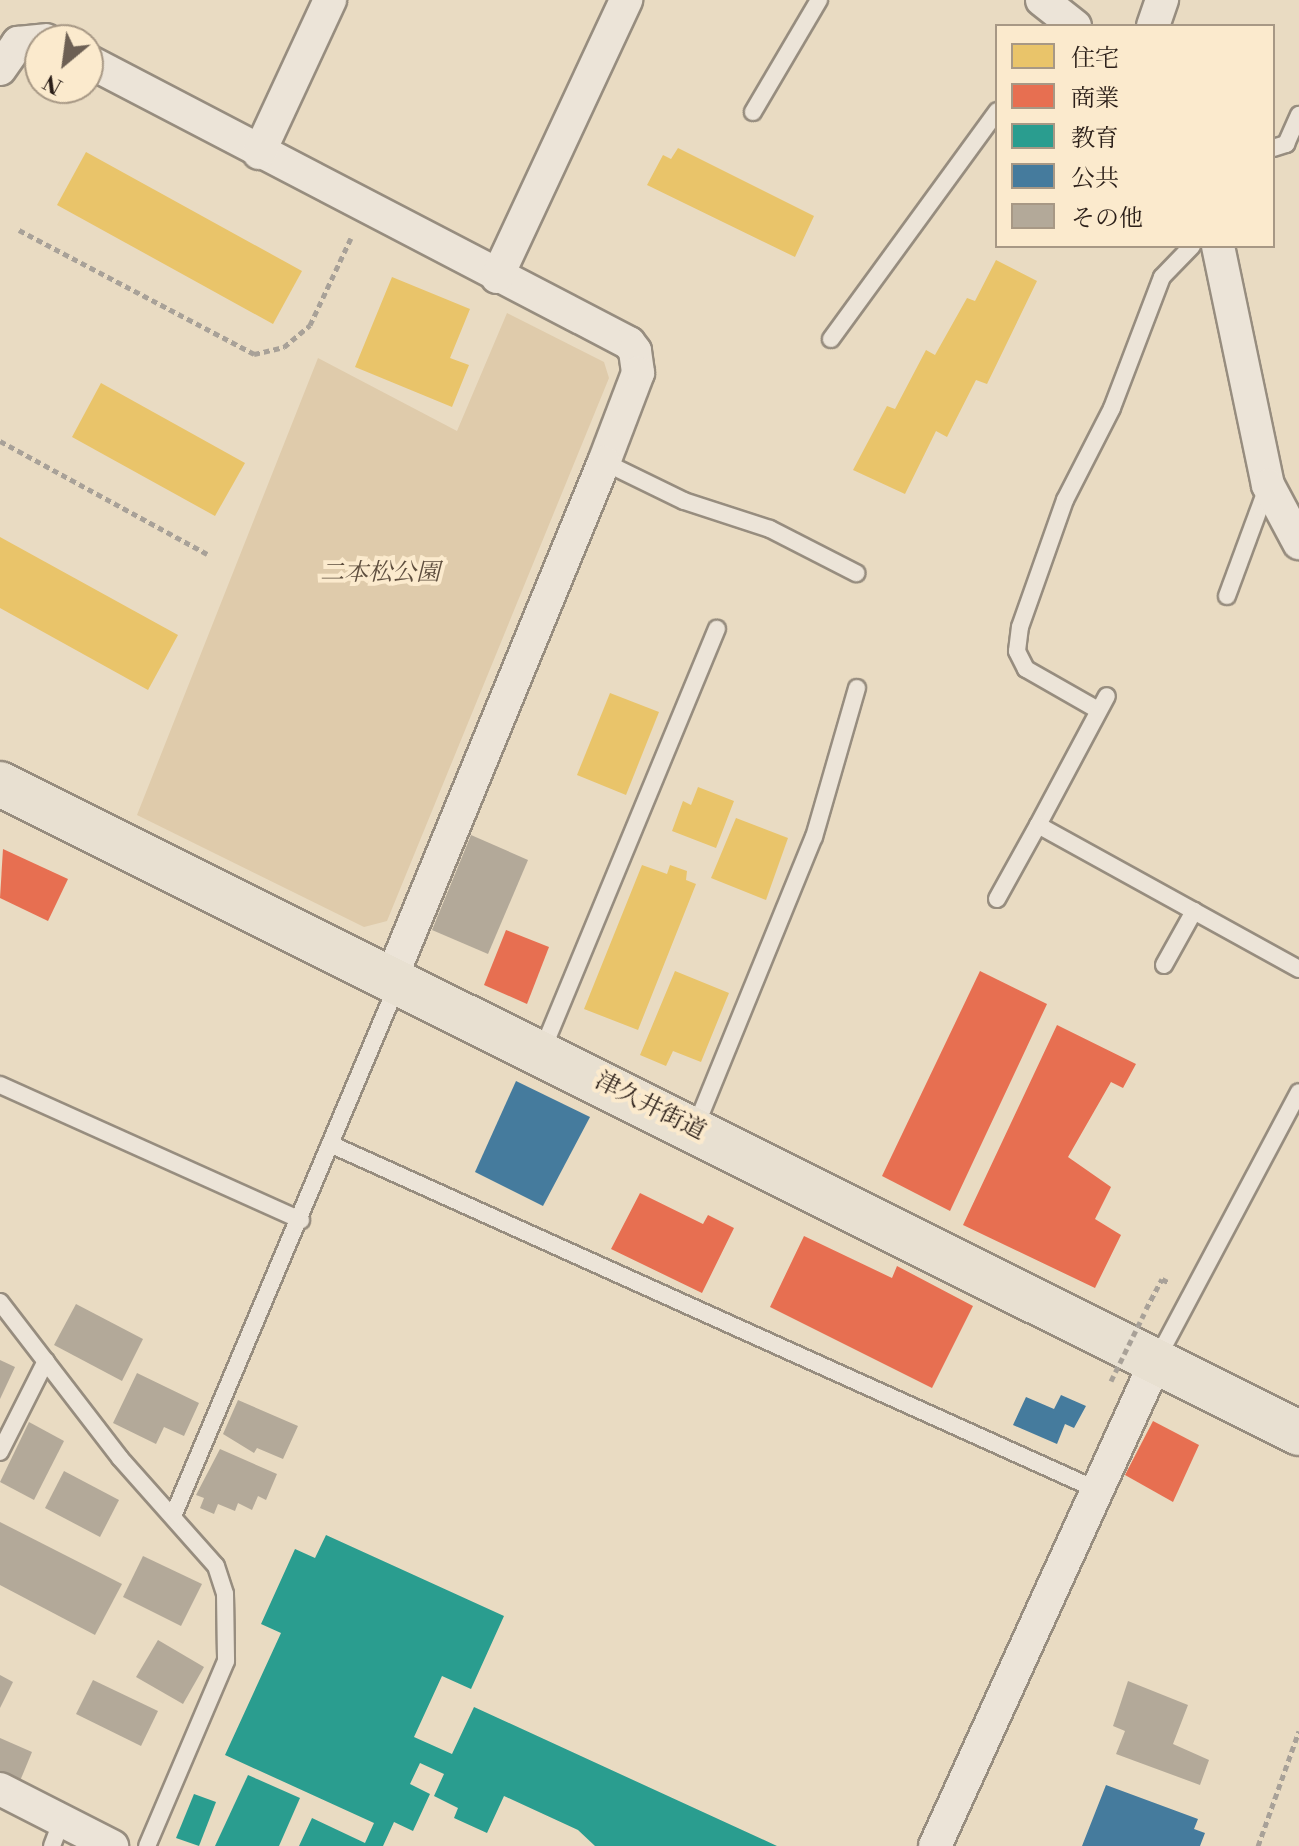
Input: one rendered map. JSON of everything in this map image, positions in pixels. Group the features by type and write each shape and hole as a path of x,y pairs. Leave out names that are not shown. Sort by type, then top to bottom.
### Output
{"highway":[{"name":"津久井街道","path":"0,784 396,978 1299,1433"}],"street":[{"path":"259,153 330,0"},
{"path":"497,277 626,0"},
{"path":"1154,24 1162,0"},
{"path":"0,69 18,43 24,42"},
{"path":"104,70 497,277 629,343 635,351 638,373 396,978"},
{"path":"1218,248 1268,485 1299,543"},
{"path":"935,1846 1095,1489 1156,1361"},
{"path":"0,1789 57,1835 112,1846"}],"lane":[{"path":"753,112 819,0"},
{"path":"831,339 995,114"},
{"path":"1275,147 1286,144 1299,115"},
{"path":"997,899 1102,703 1026,669 1017,651 1020,627 1065,500 1112,408 1162,277 1190,248"},
{"path":"604,462 684,501 770,529 856,573"},
{"path":"1227,596 1268,485"},
{"path":"541,1053 717,629"},
{"path":"695,1129 814,837 857,688"},
{"path":"1038,825 1299,969"},
{"path":"1164,965 1194,911"},
{"path":"173,1516 301,1220 396,978"},
{"path":"0,1085 301,1220"},
{"path":"1156,1361 1299,1092"},
{"path":"330,1144 1095,1489"},
{"path":"0,1302 113,1449 216,1566 228,1620 226,1661 147,1846"},
{"path":"0,1452 46,1361"}],"path":[{"path":"19,230 254,354 284,347 310,325 356,226"},
{"path":"0,441 207,554"},
{"path":"1111,1381 1144,1314"},
{"path":"1258,1846 1299,1731"}],"green space":[{"name":"二本松公園","path":"507,313 604,362 609,378 387,921 364,927 137,815 318,358 457,431"}],"building: 住宅":[{"path":"678,148 814,216 795,257 647,185 663,155 671,159"},
{"path":"86,152 302,271 273,324 57,205"},
{"path":"996,260 1037,281 987,384 976,380 947,437 936,431 905,494 853,470 887,406 895,409 926,350 935,355 967,298 975,301"},
{"path":"392,277 470,309 450,358 469,365 452,407 355,367"},
{"path":"101,383 245,463 215,516 72,437"},
{"path":"0,537 178,635 148,690 0,608"},
{"path":"610,693 659,712 626,795 577,775"},
{"path":"698,787 734,801 716,848 672,831 683,801 691,805"},
{"path":"736,818 788,838 766,900 711,878"},
{"path":"642,865 667,874 670,865 687,871 686,880 696,884 638,1030 584,1009"},
{"path":"675,971 729,993 701,1062 673,1051 666,1066 640,1055"}],"building: 商業":[{"path":"3,849 68,879 48,921 0,898"},
{"path":"506,930 549,947 527,1004 484,985"},
{"path":"980,971 1047,1004 950,1211 882,1176"},
{"path":"1057,1025 1136,1064 1123,1088 1111,1082 1068,1157 1111,1187 1095,1219 1121,1235 1095,1288 963,1225"},
{"path":"640,1193 703,1224 708,1215 734,1228 702,1293 611,1249"},
{"path":"804,1236 892,1278 897,1266 973,1306 932,1388 770,1307"},
{"path":"1153,1421 1199,1445 1173,1502 1125,1475"}],"building: 教育":[{"path":"326,1535 504,1616 471,1689 442,1676 414,1737 452,1754 474,1707 777,1846 595,1846 578,1830 504,1796 487,1833 454,1818 458,1808 434,1796 444,1774 420,1763 410,1784 430,1794 413,1831 394,1822 383,1846 299,1846 312,1818 365,1843 374,1823 225,1755 281,1633 261,1624 295,1549 315,1558"},
{"path":"248,1775 300,1798 279,1846 215,1846"},
{"path":"194,1794 216,1802 199,1846 176,1838"}],"building: 公共":[{"path":"516,1081 590,1117 543,1206 475,1172"},
{"path":"1061,1395 1086,1406 1074,1428 1065,1424 1057,1444 1013,1425 1026,1397 1054,1409"},
{"path":"1106,1785 1198,1819 1194,1829 1205,1833 1200,1846 1082,1846"}],"building: その他":[{"path":"471,835 528,860 488,954 432,930"},
{"path":"76,1304 143,1339 122,1381 54,1345"},
{"path":"0,1360 15,1367 0,1399"},
{"path":"137,1373 199,1403 184,1436 164,1427 156,1444 113,1423"},
{"path":"238,1400 298,1426 283,1459 257,1448 254,1453 223,1434"},
{"path":"29,1422 64,1441 34,1500 0,1482"},
{"path":"220,1449 277,1474 266,1500 258,1496 252,1510 238,1503 235,1511 218,1504 214,1514 200,1508 204,1498 196,1495"},
{"path":"64,1471 119,1500 100,1537 45,1508"},
{"path":"0,1522 122,1584 95,1635 0,1585"},
{"path":"143,1556 202,1584 181,1626 123,1597"},
{"path":"158,1640 204,1667 183,1704 136,1677"},
{"path":"0,1675 13,1682 0,1708"},
{"path":"93,1680 158,1711 141,1746 76,1714"},
{"path":"1128,1681 1188,1705 1173,1744 1209,1760 1200,1785 1116,1754 1125,1731 1113,1726"},
{"path":"0,1738 32,1752 20,1781 0,1771"}]}
